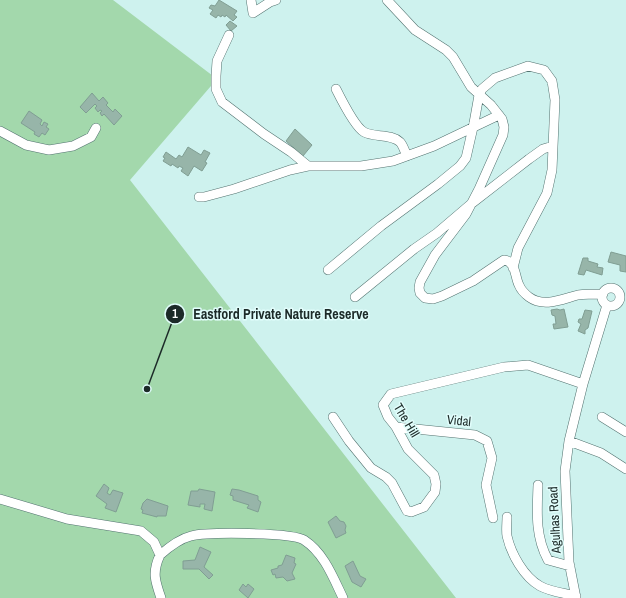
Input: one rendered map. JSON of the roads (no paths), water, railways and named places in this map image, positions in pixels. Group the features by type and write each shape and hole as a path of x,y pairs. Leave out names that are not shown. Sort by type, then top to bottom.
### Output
{"street":[{"path":"251,0 254,13 270,2 276,0"},
{"path":"387,0 415,30 450,52 471,87 491,106 504,123 503,135 479,189 466,214 435,255 420,282 420,293 425,298 433,299 442,296 473,280 504,260 508,260 513,268 522,291 533,300 550,302 589,294 602,294 604,291 613,288 622,292 622,306 612,307 606,305 602,299 602,294"},
{"path":"228,35 218,61 216,76 216,88 222,102 308,166"},
{"path":"328,270 381,226 460,166 466,158 479,95 482,89 496,78 528,66 544,70 552,81 554,94 552,170 547,194 518,248 513,268"},
{"path":"336,89 362,131 374,135 390,137 400,142 407,156"},
{"path":"199,197 234,189 290,170 308,166 361,166 393,161 434,146 499,115"},
{"path":"0,131 26,145 48,150 73,146 90,137 96,128"},
{"path":"355,297 414,249 437,233 471,204 543,149 553,146"},
{"name":"Agulhas Road","path":"576,597 570,566 565,471 569,441 583,384 606,305"},
{"name":"The Hill","path":"333,417 349,441 371,468 386,477 392,483 407,511 411,512 424,507 435,492 436,484 434,475 408,449 396,427 388,417 383,405 391,394 504,367 528,366 583,384"},
{"path":"602,418 626,432"},
{"name":"Vidal","path":"396,427 475,435 486,441 492,458 486,485 493,518"},
{"path":"569,441 601,453 626,469"},
{"path":"538,485 537,519 542,550 548,560 570,566"},
{"path":"0,499 67,519 141,531 154,542 160,555"},
{"path":"507,518 508,536 522,569 529,578 548,590 576,597"},
{"path":"161,598 154,569 160,555 175,543 191,536 223,533 272,534 303,539 316,550 328,566 343,598"}],"place":[{"name":"Eastford Private Nature Reserve","path":"147,389"}]}
